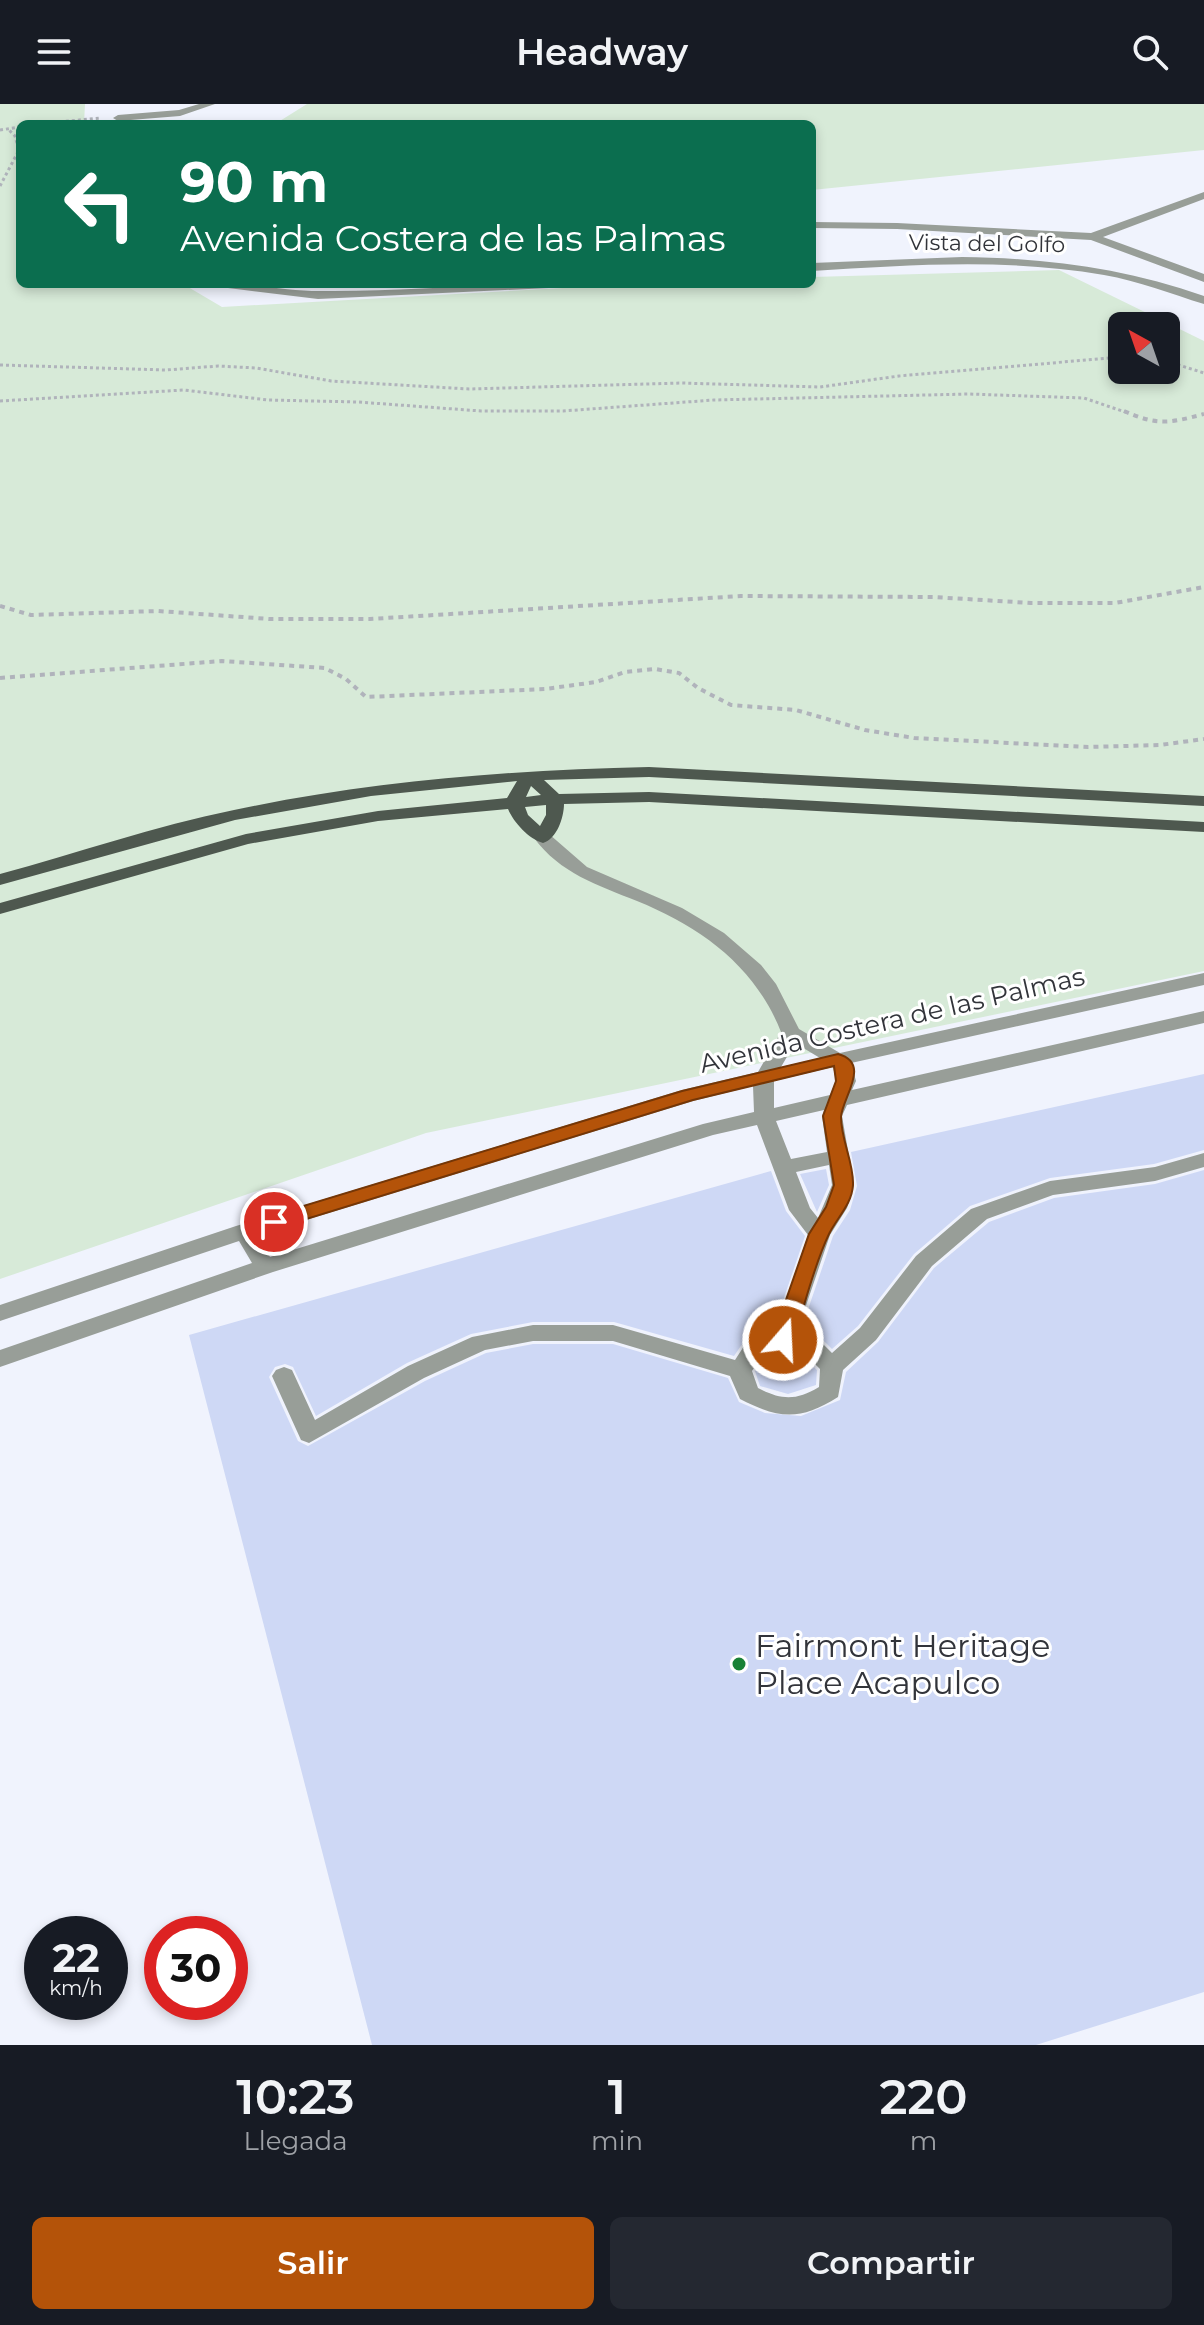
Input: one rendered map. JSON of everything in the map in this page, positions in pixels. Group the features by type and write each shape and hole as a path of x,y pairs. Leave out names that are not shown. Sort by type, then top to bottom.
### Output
{"main road":[{"path":"0,880 233,815 371,791 529,775 649,772 1204,801"},
{"path":"514,802 520,817 543,838 555,815 555,799 529,775"},
{"path":"514,802 529,775"},
{"path":"0,909 246,839 378,816 555,799 649,797 1204,827"}],"street":[{"path":"126,120 180,113 210,104"},
{"path":"816,225 912,226 1092,237 1204,195"},
{"path":"1092,237 1103,255 1146,254 1204,278"},
{"path":"1119,272 1146,254"},
{"name":"Vista del Golfo","path":"816,267 1103,255 1119,272 1204,300"},
{"path":"266,288 332,295 470,288"},
{"path":"543,838 561,860 598,882 651,900 707,927 750,962 784,1010 791,1032 838,1060 845,1068 846,1081 832,1116 843,1185 836,1208 819,1234 783,1340"},
{"name":"Avenida Costera de las Palmas","path":"0,1313 244,1231 689,1095 1204,979"},
{"path":"0,1359 265,1267 710,1129 1204,1017"},
{"path":"791,1032 765,1077 762,1093 765,1118 800,1210 819,1234"},
{"path":"785,1167 837,1157"},
{"path":"740,1370 748,1393 775,1408 807,1407 830,1391 832,1367 868,1334 924,1261 979,1214 1050,1188 1155,1174 1204,1160"},
{"path":"244,1231 265,1267"},
{"path":"284,1376 309,1434 416,1372 480,1343 533,1333 613,1333 740,1370"},
{"path":"740,1370 754,1349 783,1340 813,1348 832,1367"}],"path":[{"path":"0,130 16,128"},
{"path":"8,129 16,140"},
{"path":"0,186 16,156"},
{"path":"0,365 166,370 218,366 256,368 331,381 469,389 681,383 820,387 1108,358"},
{"path":"1180,365 1204,373"},
{"path":"0,401 184,390 268,400 358,402 481,411 563,411 714,400 969,394 1084,398 1148,422 1177,422 1204,414"},
{"path":"0,606 31,615 158,611 270,619 370,619 741,596 886,596 1031,603 1115,603 1204,587"},
{"path":"0,678 222,661 325,668 346,679 366,697 545,689 596,682 625,672 655,669 679,673 698,688 731,705 796,710 865,730 914,738 1088,747 1160,745 1204,739"}],"green space":[{"path":"0,104 85,104 84,120 16,120 16,288 190,288 222,307 564,288 816,288 816,277 1059,270 1145,312 1108,312 1108,384 1180,384 1180,329 1204,341 1204,971 426,1133 0,1279"},
{"path":"307,104 1204,104 1204,150 816,190 816,120 281,120"}],"building":[{"path":"1204,1074 1204,1150 1154,1164 1050,1178 970,1206 914,1254 858,1326 832,1349 822,1339 800,1333 833,1236 850,1210 857,1186 851,1152"},
{"path":"826,1169 829,1185 817,1212 800,1174"},
{"name":"Fairmont Heritage Place Acapulco","path":"1204,1170 1204,1992 1036,2045 372,2045 189,1335 771,1171 786,1211 805,1236 772,1333 745,1340 734,1356 614,1322 533,1322 471,1334 407,1363 316,1416 293,1367 285,1364 275,1367 269,1377 298,1441 308,1446 425,1381 486,1353 533,1344 613,1344 728,1378 739,1402 765,1413 801,1416 840,1400 846,1372 878,1342 934,1268 989,1222 1054,1198 1155,1184"},
{"path":"783,1351 803,1357 817,1370 816,1385 788,1394 760,1386 755,1371 764,1358"}],"place":[{"name":"Fairmont Heritage Place Acapulco","path":"739,1664"}],"route":[{"path":"274,1222 689,1095 838,1060 845,1068 846,1081 832,1116 843,1185 836,1208 819,1234 783,1340"}]}
